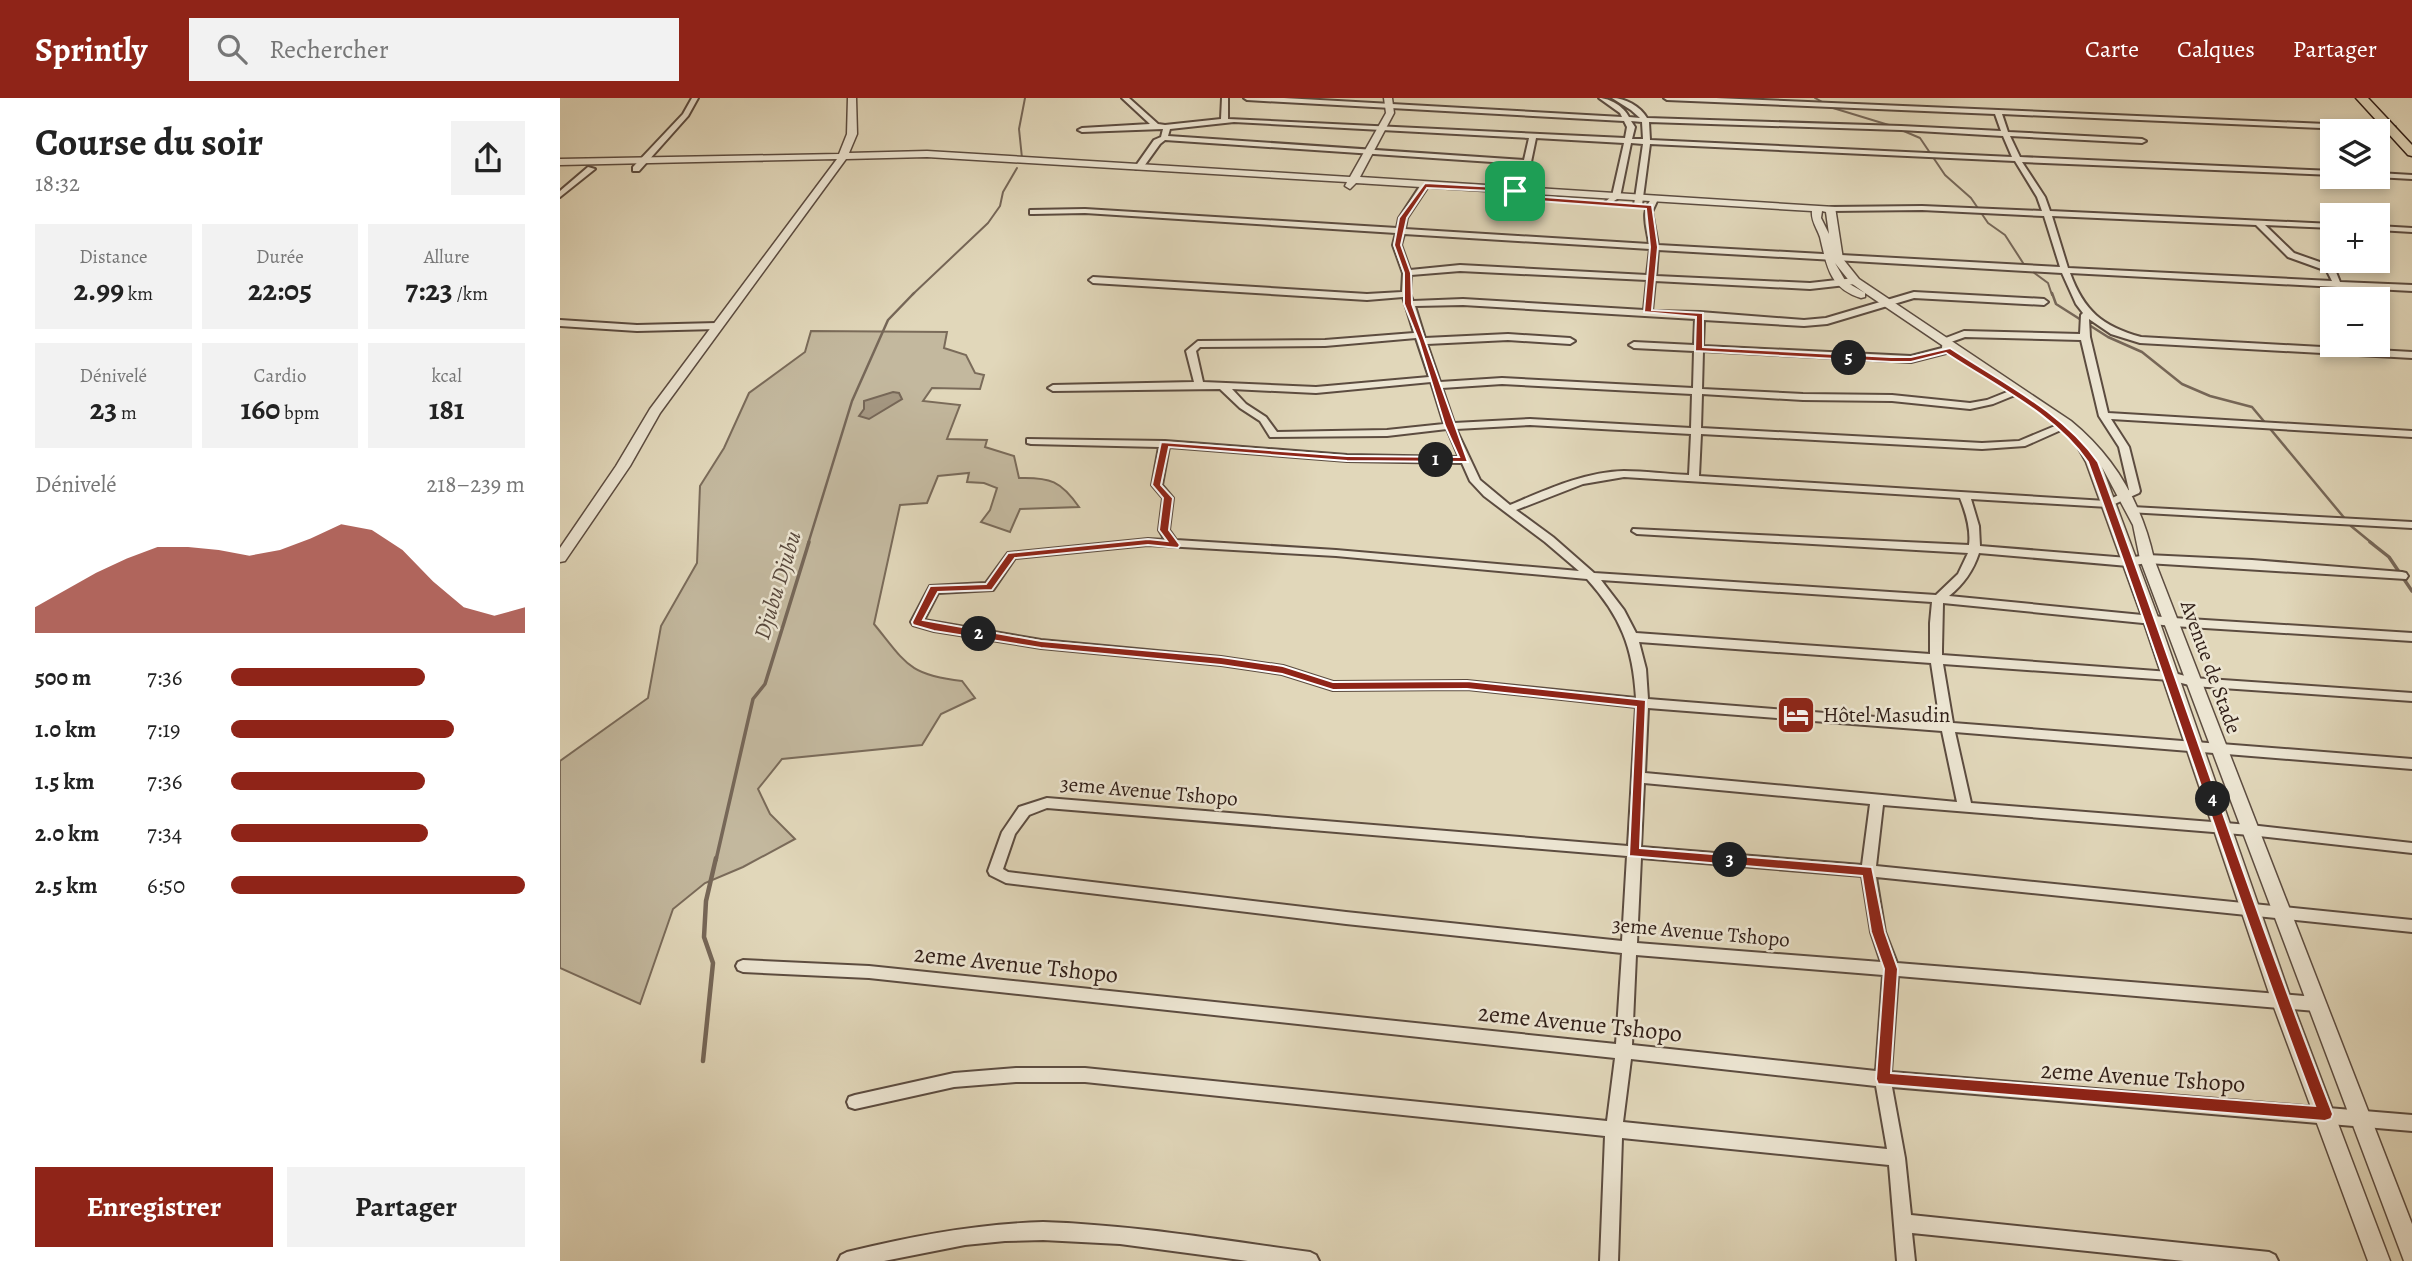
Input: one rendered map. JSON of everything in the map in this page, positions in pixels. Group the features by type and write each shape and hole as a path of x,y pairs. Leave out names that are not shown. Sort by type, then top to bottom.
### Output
{"highway":[{"path":"2362,98 2412,152"}],"street":[{"path":"560,162 639,165 686,115 695,98"},
{"path":"560,558 624,466 654,412 841,160 852,134 852,98"},
{"path":"1125,98 1161,126 1164,138"},
{"path":"1224,120 1225,98"},
{"path":"1247,98 1389,102 1645,120 1897,128 2142,141"},
{"path":"1602,98 1617,107 1631,127 1612,200"},
{"path":"1615,98 1641,114 1645,120 1646,142 1638,201"},
{"path":"1667,98 2320,126"},
{"path":"1352,183 1390,113 1389,102"},
{"path":"1998,112 2004,134 2038,192 2063,269 2085,315 2085,337 2104,415 2124,447 2133,479 2134,491 2128,503"},
{"path":"1082,130 1224,120 2320,172"},
{"path":"1514,194 1527,162 1533,136"},
{"path":"1139,167 1157,142 1164,138 1527,162"},
{"path":"560,168 841,160 1025,163 1139,167 1514,194 1829,212 1982,211 2320,225"},
{"path":"1025,163 1352,183"},
{"path":"560,195 591,169"},
{"path":"2390,176 2412,177"},
{"path":"1423,188 1409,206 1398,245 1408,273 1407,299 1450,426 1465,460 1475,481 1592,576 1622,616 1638,659 1642,703 1625,1050 1614,1129 1609,1261"},
{"path":"1648,312 1654,247 1652,203"},
{"path":"1033,212 1085,211 1833,259 2412,288"},
{"path":"1829,212 1833,259 1847,282 2065,425 2093,462 2151,620 2282,1002 2379,1261"},
{"path":"2258,222 2291,255 2330,269 2337,284"},
{"path":"2390,229 2412,230"},
{"path":"1408,273 1461,268 1810,286 1847,282"},
{"path":"1093,280 1816,322 1828,321 1914,295 2043,302"},
{"path":"1694,478 1700,315"},
{"path":"2085,315 2111,330 2140,340 2411,356"},
{"path":"560,323 637,328 717,326"},
{"path":"1634,345 1911,359 1975,333 2085,337"},
{"path":"1199,385 1191,351 1198,344 1508,337 1570,341"},
{"path":"1053,388 1199,385 1316,390 1502,380 1803,397 1892,398 1970,406 1990,402 2014,392"},
{"path":"1224,387 1243,406 1264,419 1274,435 1387,433 1450,426 1530,422 1982,446 2021,444 2065,425"},
{"path":"2104,415 2412,433"},
{"name":"Avenue de Stade","path":"2065,425 2090,443 2108,466 2140,525 2147,558 2193,682 2412,1253"},
{"path":"1031,441 1165,444 1347,458 1465,460"},
{"path":"1165,444 1157,485 1168,498 1164,530 1174,545"},
{"path":"1509,509 1571,483 1604,475 2128,503 2412,525"},
{"path":"1964,494 1972,514 1976,549 1972,565 1953,589 1938,599 1933,625 1936,659 1965,808"},
{"path":"1637,531 1976,549 2129,562 2147,558 2402,576"},
{"path":"2412,637 2172,622 1938,599 1592,576 1336,553 1148,542 1012,555 989,587 934,589 917,622 1041,644 1271,668 1333,686 1467,685 1642,703 2194,748 2218,746 2412,764"},
{"path":"1632,637 2170,676 2193,682 2412,697"},
{"path":"1637,777 1965,808 2223,827 2412,848"},
{"path":"1877,799 1868,871 1878,932 1891,969 1883,1079 1897,1158 1906,1261"},
{"name":"3eme Avenue Tshopo","path":"2316,1004 1628,948 1006,877 995,871 1009,832 1024,811 1047,803 1868,871 2412,926"},
{"name":"2eme Avenue Tshopo","path":"743,966 869,972 1883,1079 2412,1123"},
{"path":"855,1102 954,1080 1016,1075 1085,1075 1897,1158"},
{"path":"1903,1223 2269,1261"},
{"path":"847,1261 923,1241 1007,1232 1109,1234 1310,1261"}],"shaded area":[{"path":"811,331 947,332 944,348 966,355 975,373 984,375 980,389 932,388 923,401 960,405 947,439 987,440 985,447 1014,456 1019,478 1039,478 1054,482 1066,491 1079,507 1020,509 1010,532 981,522 990,510 997,488 984,483 967,482 969,473 938,476 927,503 900,505 874,624 910,665 930,675 962,681 975,698 941,714 922,745 782,759 758,789 770,814 795,839 743,867 705,883 673,909 640,1004 560,968 560,761 648,698 661,626 697,563 700,486 724,448 749,393 805,352"},
{"path":"893,392 899,393 902,399 869,419 859,416 864,409 864,401"}],"waterway":[{"name":"Djubu Djubu","path":"1022,158 1019,129 1025,98"},
{"path":"1815,98 1833,108 1892,126"},
{"path":"1899,129 1920,138 1945,175 1971,198 1988,223 2005,235 2025,266 2048,283 2052,295"},
{"name":"Djubu Djubu","path":"913,294 988,223 1000,206 1003,192 1017,168"},
{"path":"2052,293 2056,304 2108,337 2142,352 2182,384 2210,396 2252,407 2351,526 2373,544"},
{"name":"Djubu Djubu","path":"808,544 852,401 888,320 913,294"},
{"name":"Djubu Djubu","path":"716,860 753,699 765,684 809,542"},
{"path":"2370,542 2389,557 2412,591"},
{"name":"Djubu Djubu","path":"703,1061 713,963 704,937 706,901 716,858"}],"place":[{"name":"Hôtel Masudin","path":"1796,715"}],"route":[{"path":"1425,185 1515,191 1512,197 1649,207 1654,247 1648,312 1700,315 1698,349 1870,359 1911,359 1947,350 2063,426 2082,446 2093,462 2151,620 2282,1002 2325,1114 1883,1079 1891,969 1878,932 1868,871 1633,853 1642,703 1467,685 1333,686 1283,670 1221,661 1041,644 917,622 934,589 989,587 1012,555 1148,542 1174,545 1164,530 1168,498 1157,485 1165,444 1347,458 1465,460 1450,426 1423,341 1408,304 1408,273 1401,260 1398,245 1403,218 1425,185"}]}
